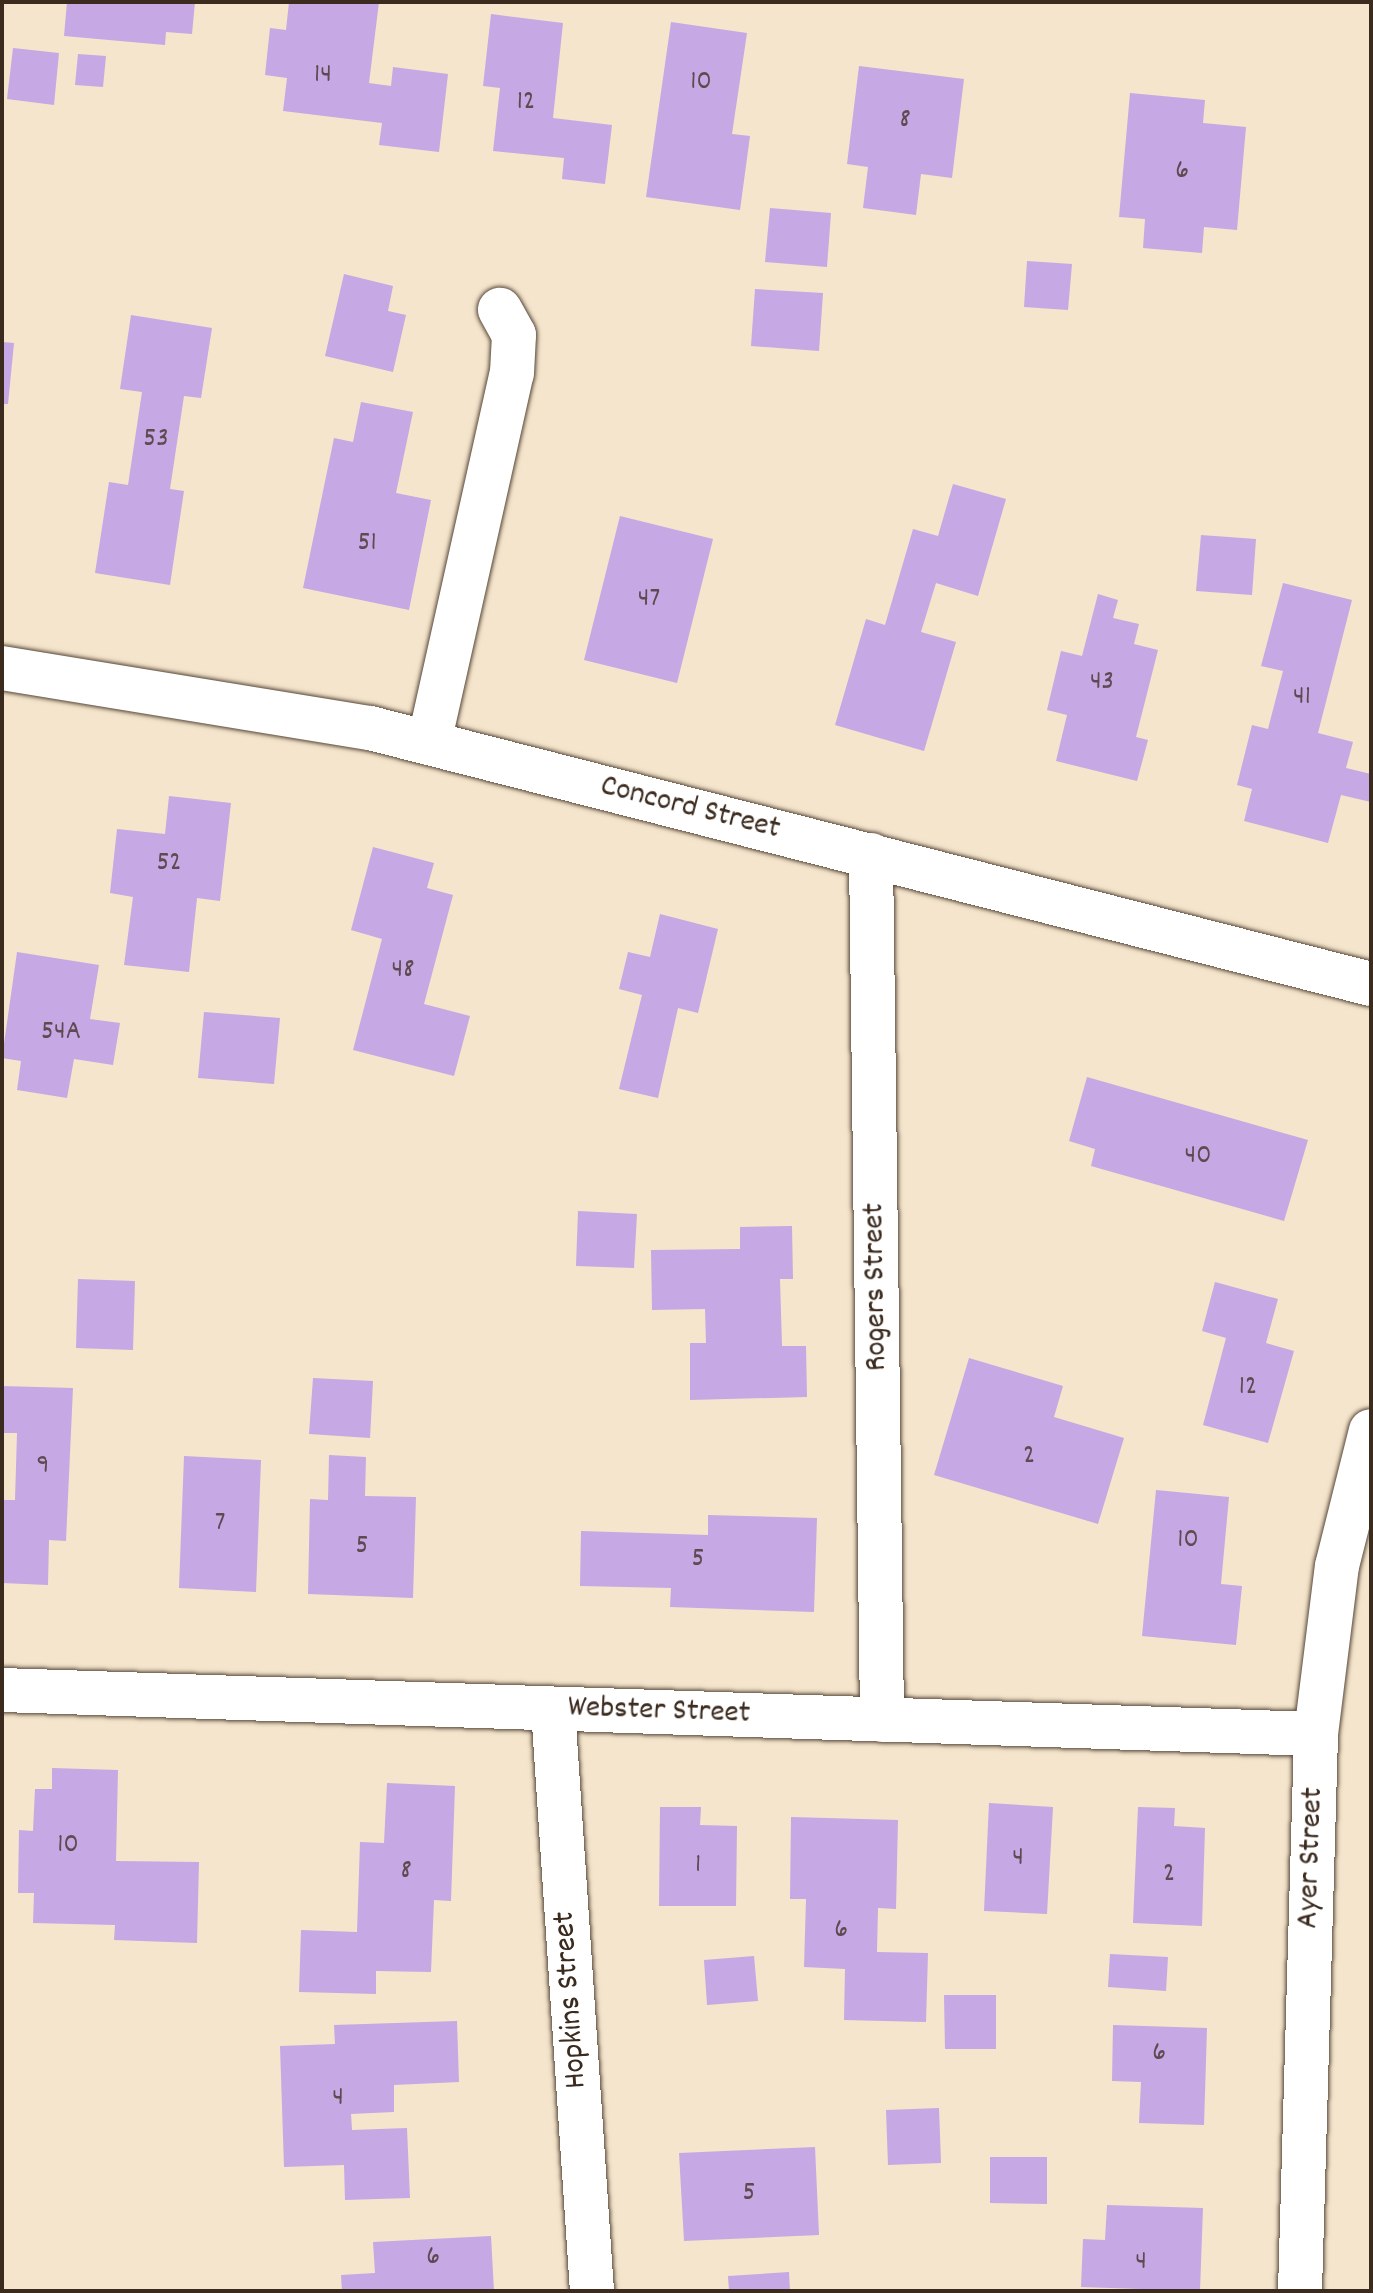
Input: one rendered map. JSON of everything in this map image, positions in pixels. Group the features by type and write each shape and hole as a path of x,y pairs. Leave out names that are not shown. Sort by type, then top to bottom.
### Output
{"street":[{"path":"429,743 512,373 514,335 500,310"},
{"name":"Concord Street","path":"2,668 245,704 429,743 1371,984"},
{"name":"Rogers Street","path":"871,855 882,1720"},
{"name":"Ayer Street","path":"1300,2291 1316,1734 1337,1566 1371,1431"},
{"name":"Webster Street","path":"2,1690 1316,1734"},
{"name":"Hopkins Street","path":"553,1709 592,2291"}],"building":[{"path":"67,2 195,2 192,34 166,32 165,45 64,36"},
{"path":"289,2 379,2 369,83 391,86 393,67 448,74 439,152 379,145 382,123 283,111 287,78 265,75 270,28 286,30"},
{"path":"491,14 563,23 553,118 612,125 605,184 562,179 564,158 493,151 500,88 483,86"},
{"path":"671,22 747,33 732,134 750,136 740,210 646,197"},
{"path":"13,48 59,53 54,105 7,99"},
{"path":"78,54 106,56 103,87 75,85"},
{"path":"859,66 964,79 952,178 921,174 916,215 863,208 868,167 847,164"},
{"path":"1130,93 1205,100 1203,123 1246,127 1237,230 1204,227 1202,253 1143,248 1145,219 1119,217"},
{"path":"770,208 831,213 827,267 765,262"},
{"path":"1027,261 1072,264 1068,310 1024,307"},
{"path":"344,274 393,286 388,311 406,315 393,372 325,356"},
{"path":"755,289 823,293 819,351 751,346"},
{"path":"131,315 212,328 201,398 184,396 170,489 184,491 170,585 95,573 109,482 128,485 142,392 120,389"},
{"path":"2,342 14,343 8,404 2,404"},
{"path":"361,402 413,412 396,493 431,500 409,610 303,588 334,438 353,442"},
{"path":"953,484 1006,499 978,596 936,583 921,632 956,642 924,751 835,725 866,619 885,625 913,529 938,536"},
{"path":"620,516 713,539 677,683 584,660"},
{"path":"1201,535 1256,539 1252,595 1196,591"},
{"path":"1283,583 1352,600 1318,733 1353,742 1346,768 1371,774 1371,802 1341,795 1328,843 1244,821 1252,789 1237,785 1252,725 1268,729 1283,671 1261,666"},
{"path":"1098,594 1118,600 1113,618 1139,624 1134,644 1158,650 1136,737 1148,740 1137,781 1056,761 1067,715 1047,710 1061,651 1082,656"},
{"path":"169,796 231,803 220,901 197,898 189,972 124,965 133,897 110,893 117,829 165,834"},
{"path":"373,847 434,863 427,888 453,895 424,1004 470,1016 454,1076 353,1050 382,939 351,930"},
{"path":"660,914 718,929 698,1013 678,1008 658,1098 619,1089 642,995 619,989 628,952 650,957"},
{"path":"17,952 99,965 90,1019 120,1023 113,1065 74,1059 67,1098 17,1090 21,1061 2,1058"},
{"path":"204,1012 280,1018 274,1084 198,1078"},
{"path":"1087,1077 1308,1140 1284,1221 1091,1166 1095,1149 1069,1141"},
{"path":"578,1211 637,1214 634,1268 576,1266"},
{"path":"792,1226 793,1279 780,1279 782,1346 806,1346 807,1397 690,1400 690,1343 706,1343 705,1309 652,1310 651,1250 740,1249 740,1227"},
{"path":"78,1279 135,1281 133,1350 76,1348"},
{"path":"1215,1282 1278,1299 1266,1343 1294,1351 1268,1443 1203,1425 1226,1338 1202,1331"},
{"path":"969,1358 1063,1386 1054,1417 1124,1438 1098,1524 934,1475"},
{"path":"313,1378 373,1381 370,1438 309,1434"},
{"path":"2,1386 73,1388 66,1541 49,1540 48,1585 2,1583 2,1500 15,1500 17,1433 2,1433"},
{"path":"329,1455 366,1457 365,1496 416,1497 413,1598 308,1594 310,1499 328,1500"},
{"path":"184,1456 261,1460 256,1592 179,1588"},
{"path":"1156,1490 1229,1497 1221,1584 1242,1586 1236,1645 1142,1636"},
{"path":"708,1515 817,1518 814,1612 670,1607 671,1588 580,1586 581,1531 708,1535"},
{"path":"52,1768 118,1770 116,1861 199,1862 197,1943 114,1940 115,1925 33,1923 34,1893 18,1893 19,1830 33,1831 35,1789 52,1789"},
{"path":"387,1783 455,1786 451,1901 434,1900 431,1972 376,1971 376,1994 299,1992 301,1930 357,1932 360,1842 384,1843"},
{"path":"989,1803 1053,1807 1047,1914 984,1911"},
{"path":"660,1807 701,1807 700,1825 737,1826 736,1906 659,1906"},
{"path":"1138,1807 1175,1808 1174,1826 1205,1828 1202,1926 1133,1923"},
{"path":"791,1817 898,1820 896,1909 878,1908 877,1952 928,1953 926,2022 844,2020 845,1969 804,1967 806,1899 790,1899"},
{"path":"1110,1954 1168,1957 1166,1991 1108,1987"},
{"path":"754,1956 758,2001 707,2005 704,1960"},
{"path":"944,1995 996,1995 996,2049 945,2049"},
{"path":"457,2021 459,2082 394,2085 394,2112 351,2114 352,2130 407,2128 410,2198 345,2200 344,2165 284,2167 280,2046 335,2044 334,2025"},
{"path":"1113,2025 1207,2028 1204,2125 1139,2123 1141,2082 1112,2081"},
{"path":"939,2108 941,2163 888,2165 886,2110"},
{"path":"815,2147 819,2235 684,2241 679,2153"},
{"path":"990,2157 1047,2157 1047,2204 990,2203"},
{"path":"1107,2205 1203,2208 1200,2291 1081,2287 1083,2239 1105,2240"},
{"path":"491,2236 494,2291 342,2291 341,2275 375,2273 373,2242"},
{"path":"789,2272 790,2291 729,2291 728,2276"}]}
